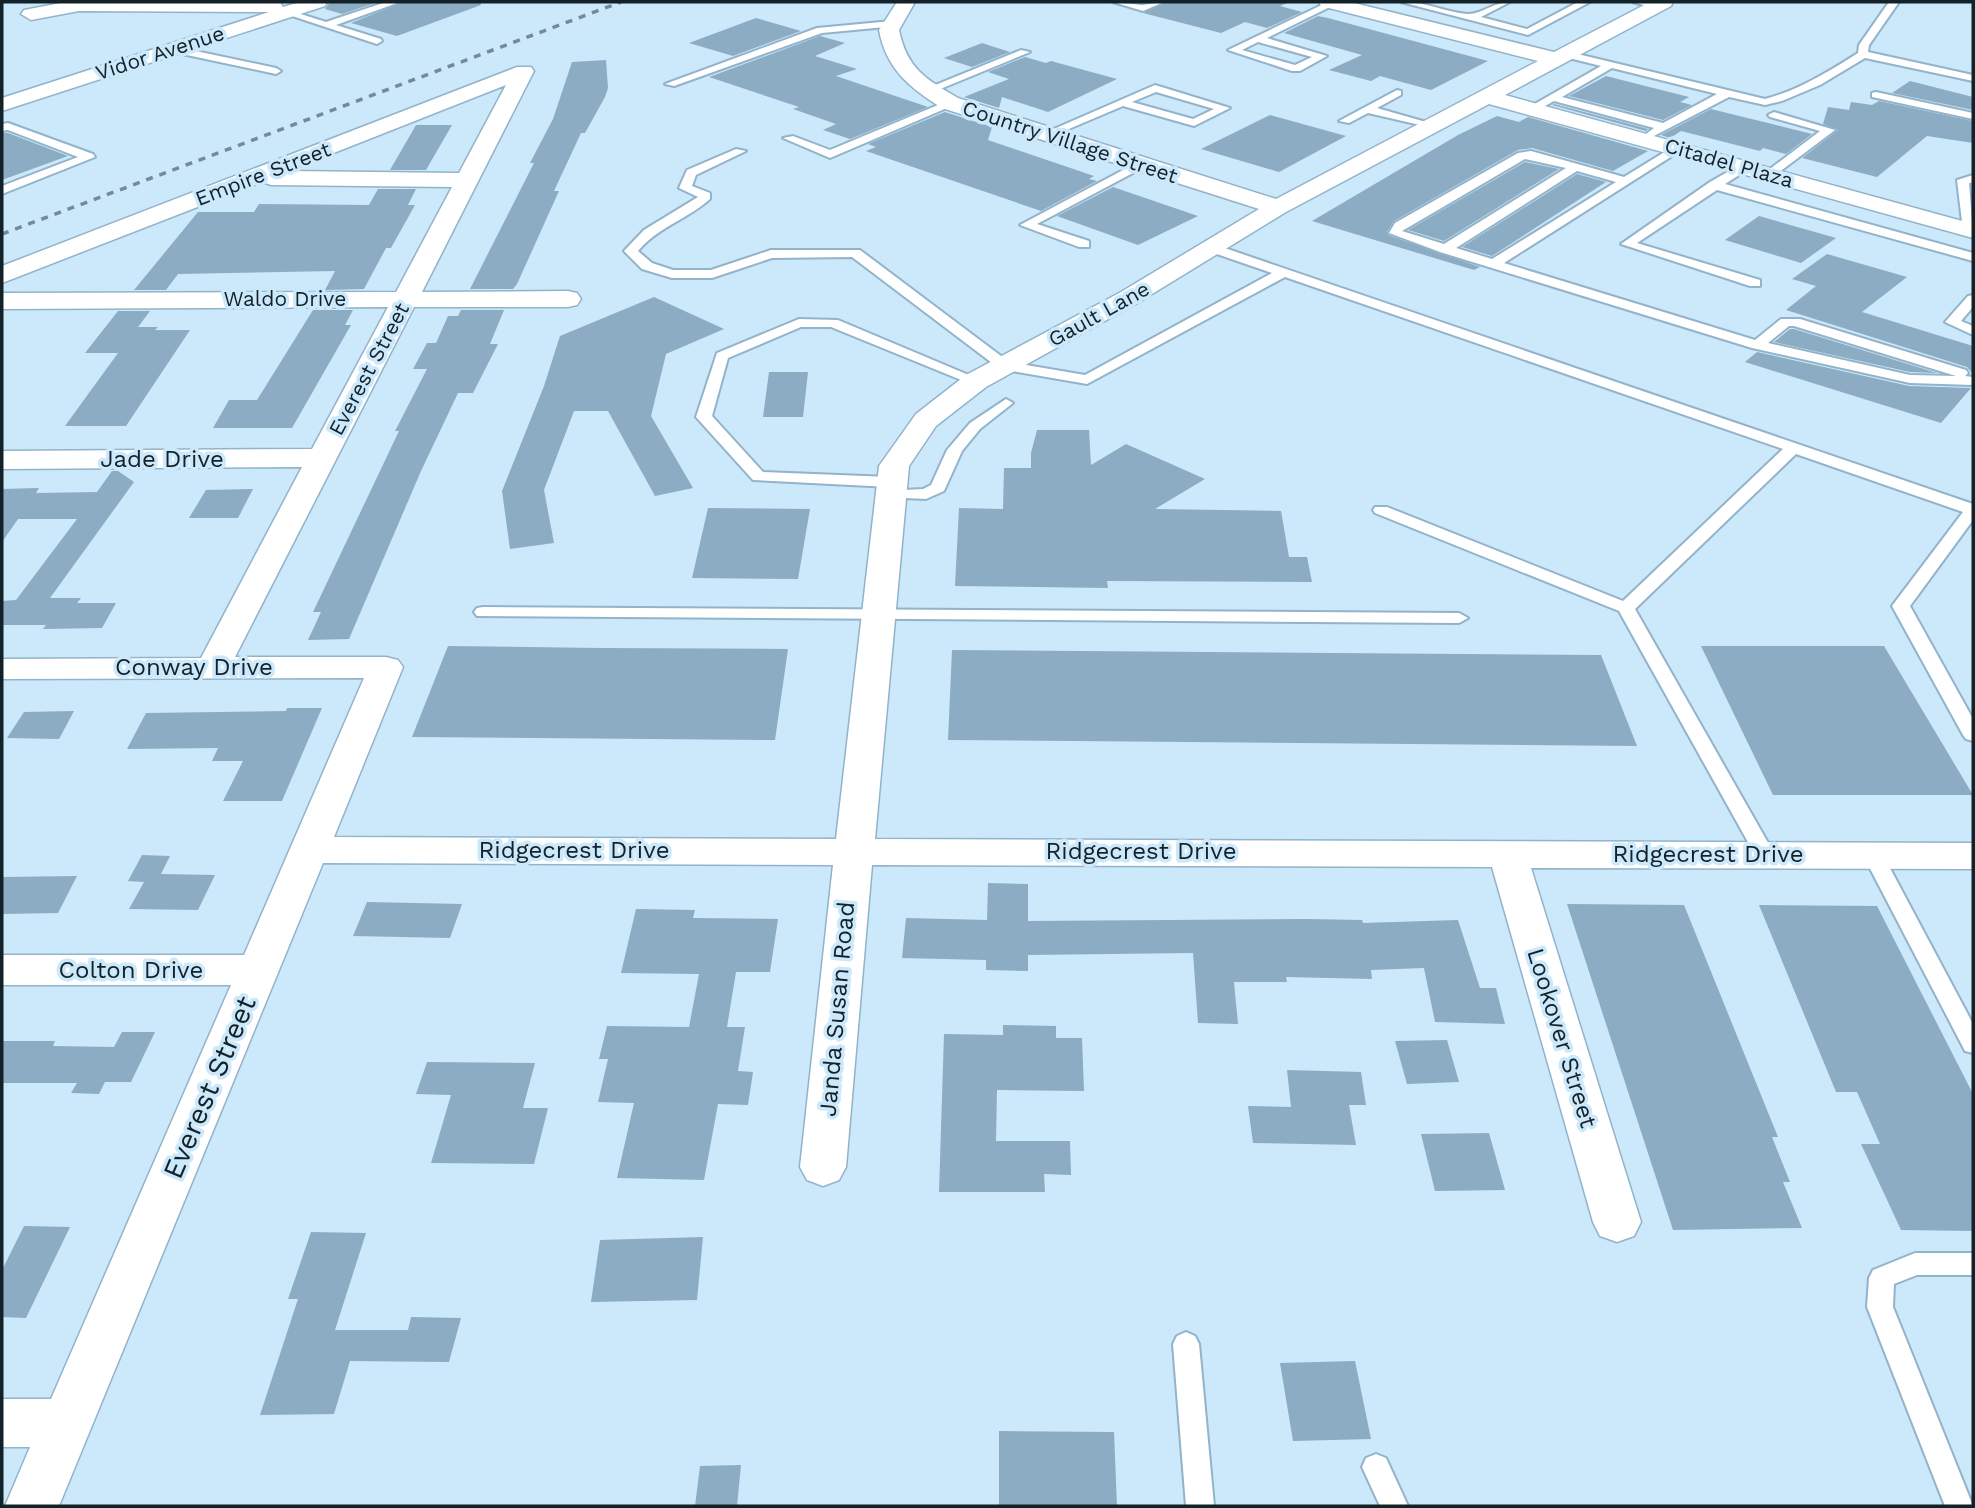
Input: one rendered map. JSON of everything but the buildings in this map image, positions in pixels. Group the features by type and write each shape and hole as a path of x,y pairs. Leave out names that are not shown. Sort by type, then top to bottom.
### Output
{"street":[{"path":"892,24 906,2"},
{"path":"1330,2 1560,56"},
{"name":"Gault Lane","path":"852,850 890,488 894,466 926,420 976,382 1213,248 1278,207 1560,56 1653,3"},
{"path":"31,15 79,5 210,4 302,7"},
{"name":"Vidor Avenue","path":"2,105 302,7"},
{"name":"Country Village Street","path":"892,24 889,30 891,47 906,72 950,103 1278,207"},
{"name":"Empire Street","path":"2,275 524,71"},
{"name":"Everest Street","path":"213,667 524,71"},
{"name":"Citadel Plaza","path":"1485,96 1971,231"},
{"path":"253,178 468,180"},
{"name":"Waldo Drive","path":"2,301 568,299"},
{"name":"Jade Drive","path":"2,460 323,458"},
{"name":"Everest Street","path":"32,1506 386,667"},
{"name":"Conway Drive","path":"2,669 386,667"},
{"name":"Ridgecrest Drive","path":"309,850 1973,856"},
{"name":"Janda Susan Road","path":"823,1167 852,850"},
{"name":"Lookover Street","path":"1507,853 1617,1222"},
{"name":"Colton Drive","path":"2,970 260,970"},
{"path":"2,1423 66,1423"}],"lane":[{"path":"326,25 395,2"},
{"path":"1118,2 1143,8 1159,2"},
{"path":"1258,38 1322,57 1296,68 1233,50 1330,2"},
{"path":"1406,2 1528,32 1579,2"},
{"path":"1472,18 1505,2"},
{"path":"1863,54 1864,45 1894,2"},
{"path":"302,7 326,25 377,41"},
{"path":"670,84 821,30 892,24"},
{"path":"172,49 276,71"},
{"path":"929,90 1025,52"},
{"path":"1560,56 1765,102 1783,98 1819,82 1863,54 1973,78"},
{"path":"1532,109 1609,65"},
{"path":"1918,65 1973,66"},
{"path":"1046,135 1121,102 1155,88 1224,108 1194,123 1121,102"},
{"path":"1345,121 1397,93"},
{"path":"1642,139 1726,94"},
{"path":"1876,95 1973,116"},
{"path":"1554,98 1664,127"},
{"path":"789,138 830,154 950,103"},
{"path":"1367,109 1429,126"},
{"path":"1770,175 1829,130 1774,116"},
{"path":"2,128 8,126 89,157 2,190"},
{"path":"1493,264 1676,149"},
{"path":"740,151 691,173 685,188 706,196 698,205 642,234 631,251 647,266 673,274 712,274 771,254 855,253 1005,366 1087,380 1284,272"},
{"path":"1626,181 1531,155 1522,156 1395,230 1395,233 1757,345 1910,379 1973,379"},
{"path":"1084,244 1026,225 1142,165"},
{"path":"1445,249 1576,167"},
{"path":"1743,167 1627,244 1755,283"},
{"path":"1971,231 1963,180 1973,179"},
{"path":"1714,185 1973,257"},
{"path":"1213,248 1973,510 1901,607 1973,735"},
{"path":"1973,299 1952,322 1973,331"},
{"path":"1757,345 1786,322 1795,322 1973,379"},
{"path":"976,382 833,323 799,323 722,356 704,417 759,477 890,488 926,494 938,488 955,450 975,426 1006,403"},
{"path":"1626,608 1793,448"},
{"path":"1381,510 1626,608 1765,855"},
{"path":"484,612 1459,618"},
{"path":"1873,856 1973,1045"},
{"path":"1959,1506 1894,1349 1880,1307 1882,1278 1915,1264 1973,1264"},
{"path":"1186,1344 1200,1506"},
{"path":"1376,1467 1394,1506"}],"railway":[{"path":"2,234 621,2"}]}
